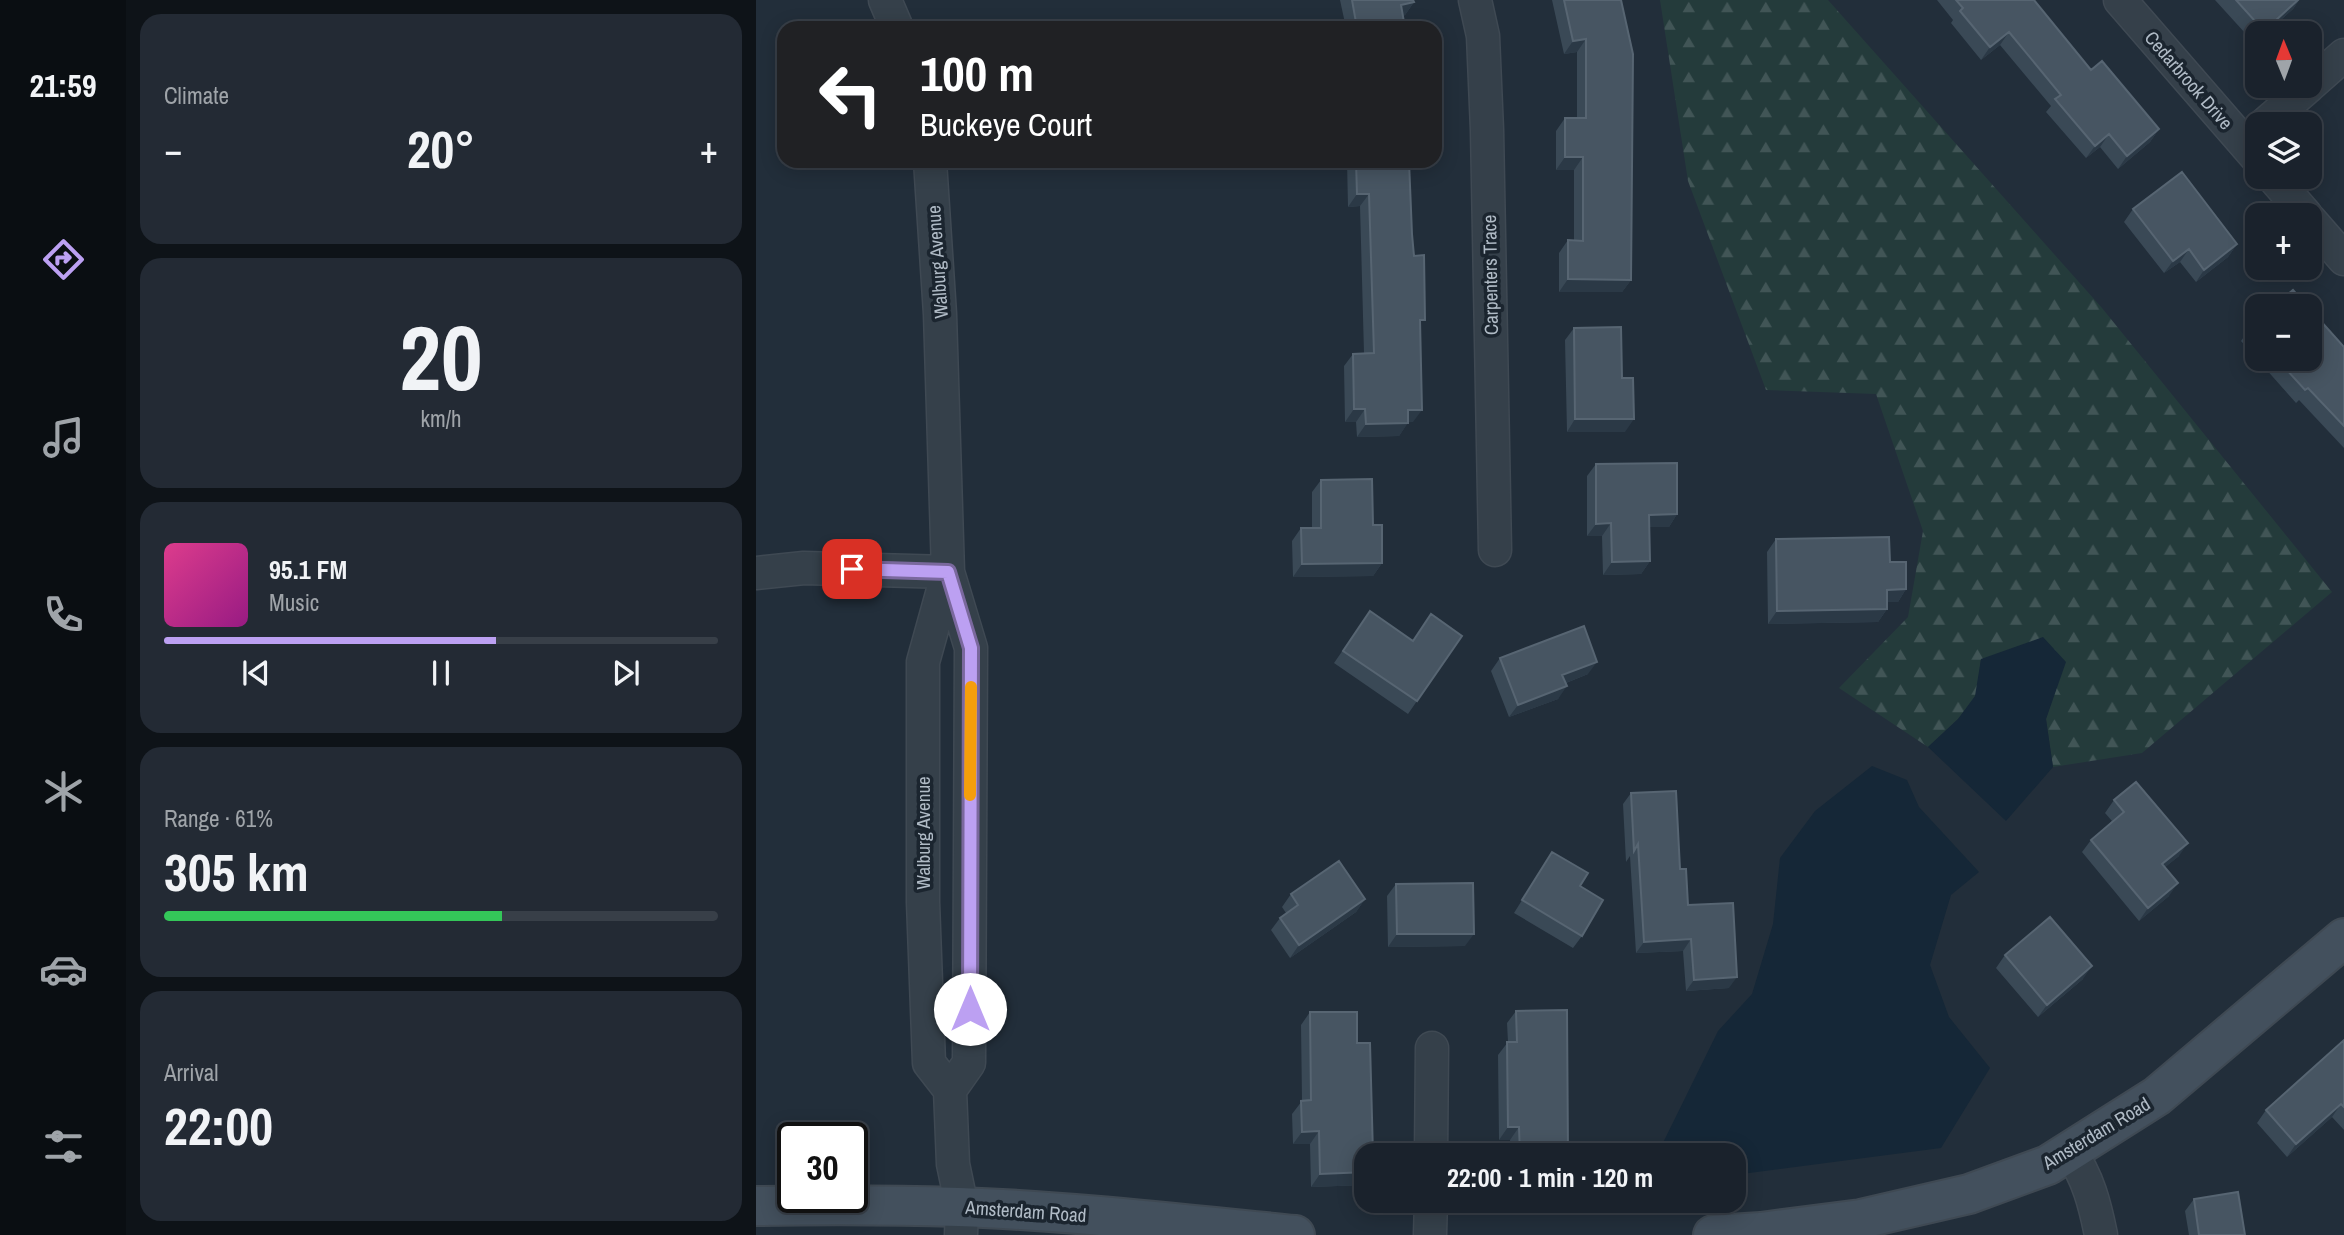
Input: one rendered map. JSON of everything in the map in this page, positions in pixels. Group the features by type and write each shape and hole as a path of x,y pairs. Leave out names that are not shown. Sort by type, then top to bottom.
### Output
{"main road":[{"name":"Amsterdam Road","path":"1713,1235 1761,1232 1861,1219 1969,1194 2048,1165 2157,1096 2343,941"},
{"name":"Amsterdam Road","path":"756,1206 872,1205 962,1221 1122,1217 1294,1235"}],"street":[{"path":"885,0 894,21"},
{"name":"Carpenters Trace","path":"1475,0 1483,36 1487,130 1495,550"},
{"name":"Cedarbrook Drive","path":"2120,0 2245,128"},
{"path":"2322,74 2344,55"},
{"path":"2282,112 2296,98"},
{"name":"Walburg Avenue","path":"930,168 940,314 948,572 971,648 969,1063 950,1090 929,1063 923,874 922,662 948,572"},
{"path":"2283,189 2296,203"},
{"path":"2322,234 2344,260"},
{"path":"756,573 804,568 948,572"},
{"path":"923,874 970,873"},
{"path":"1431,1143 1432,1048"},
{"path":"950,1090 953,1164 962,1221"},
{"path":"2070,1152 2080,1167 2093,1198 2101,1235"},
{"path":"1430,1235 1431,1213"}],"green space":[{"path":"1660,0 1828,0 2102,308 2332,592 2142,753 2053,767 2046,719 2065,662 1981,659 1976,696 1958,719 1928,747 1839,688 1908,617 1923,531 1876,394 1766,390 1688,181"}],"water":[{"path":"2043,637 2066,662 2046,719 2053,767 2006,821 1928,747 1958,719 1975,696 1981,659"},
{"path":"1872,766 1907,780 1919,807 1979,872 1951,895 1930,965 1949,1017 1990,1068 1941,1148 1746,1173 1746,1143 1663,1143 1718,1031 1752,994 1773,924 1780,858 1815,811"}],"building":[{"path":"1352,0 1414,2 1401,5 1404,21 1356,21"},
{"path":"1564,0 1621,0 1633,54 1631,280 1568,279 1568,240 1583,241 1583,157 1565,157 1565,118 1586,118 1586,39 1573,41"},
{"path":"1956,0 2034,0 2091,70 2102,61 2159,129 2127,156 2109,134 2095,146 2055,99 2061,95 2009,32 1990,47 1960,11 1963,8"},
{"path":"2236,0 2298,0 2275,21 2255,21"},
{"path":"1356,168 1409,168 1414,256 1424,255 1425,320 1420,320 1422,410 1408,410 1408,423 1366,424 1365,409 1354,409 1353,354 1374,353 1369,194 1357,194"},
{"path":"2182,172 2237,244 2204,270 2189,249 2173,261 2133,209"},
{"path":"2322,322 2344,347 2344,426 2308,388 2305,390 2288,371 2322,371"},
{"path":"1621,327 1622,378 1633,378 1634,419 1575,419 1574,328"},
{"path":"1677,463 1677,514 1649,515 1650,561 1612,562 1611,523 1596,524 1596,464"},
{"path":"1372,479 1373,525 1382,525 1382,563 1302,564 1301,528 1321,528 1321,480"},
{"path":"1889,537 1890,562 1906,562 1906,589 1887,590 1887,609 1777,611 1776,539"},
{"path":"1370,611 1413,641 1431,614 1462,636 1417,701 1343,651"},
{"path":"1584,626 1597,662 1562,675 1567,686 1518,705 1500,658"},
{"path":"2136,782 2188,843 2162,864 2178,883 2148,908 2091,840 2124,812 2114,800"},
{"path":"1676,791 1680,869 1686,869 1688,905 1733,903 1737,977 1694,980 1691,939 1644,942 1638,844 1634,851 1631,793"},
{"path":"1552,852 1588,873 1580,886 1603,900 1582,936 1522,900"},
{"path":"1339,861 1365,899 1299,945 1280,918 1298,905 1291,894"},
{"path":"1473,883 1474,934 1397,934 1396,884"},
{"path":"2050,917 2092,966 2047,1005 2005,955"},
{"path":"1567,1010 1568,1143 1520,1143 1519,1127 1508,1127 1507,1042 1517,1042 1516,1011"},
{"path":"1310,1012 1357,1012 1357,1043 1370,1043 1373,1143 1354,1143 1354,1173 1320,1174 1319,1131 1302,1132 1301,1101 1311,1100"},
{"path":"2344,1040 2344,1107 2341,1104 2296,1144 2266,1110"},
{"path":"2238,1192 2245,1235 2199,1235 2194,1199"}],"slow traffic":[{"path":"970,795 971,687"}],"route":[{"path":"852,569 948,572 971,648 970,1009"}]}
